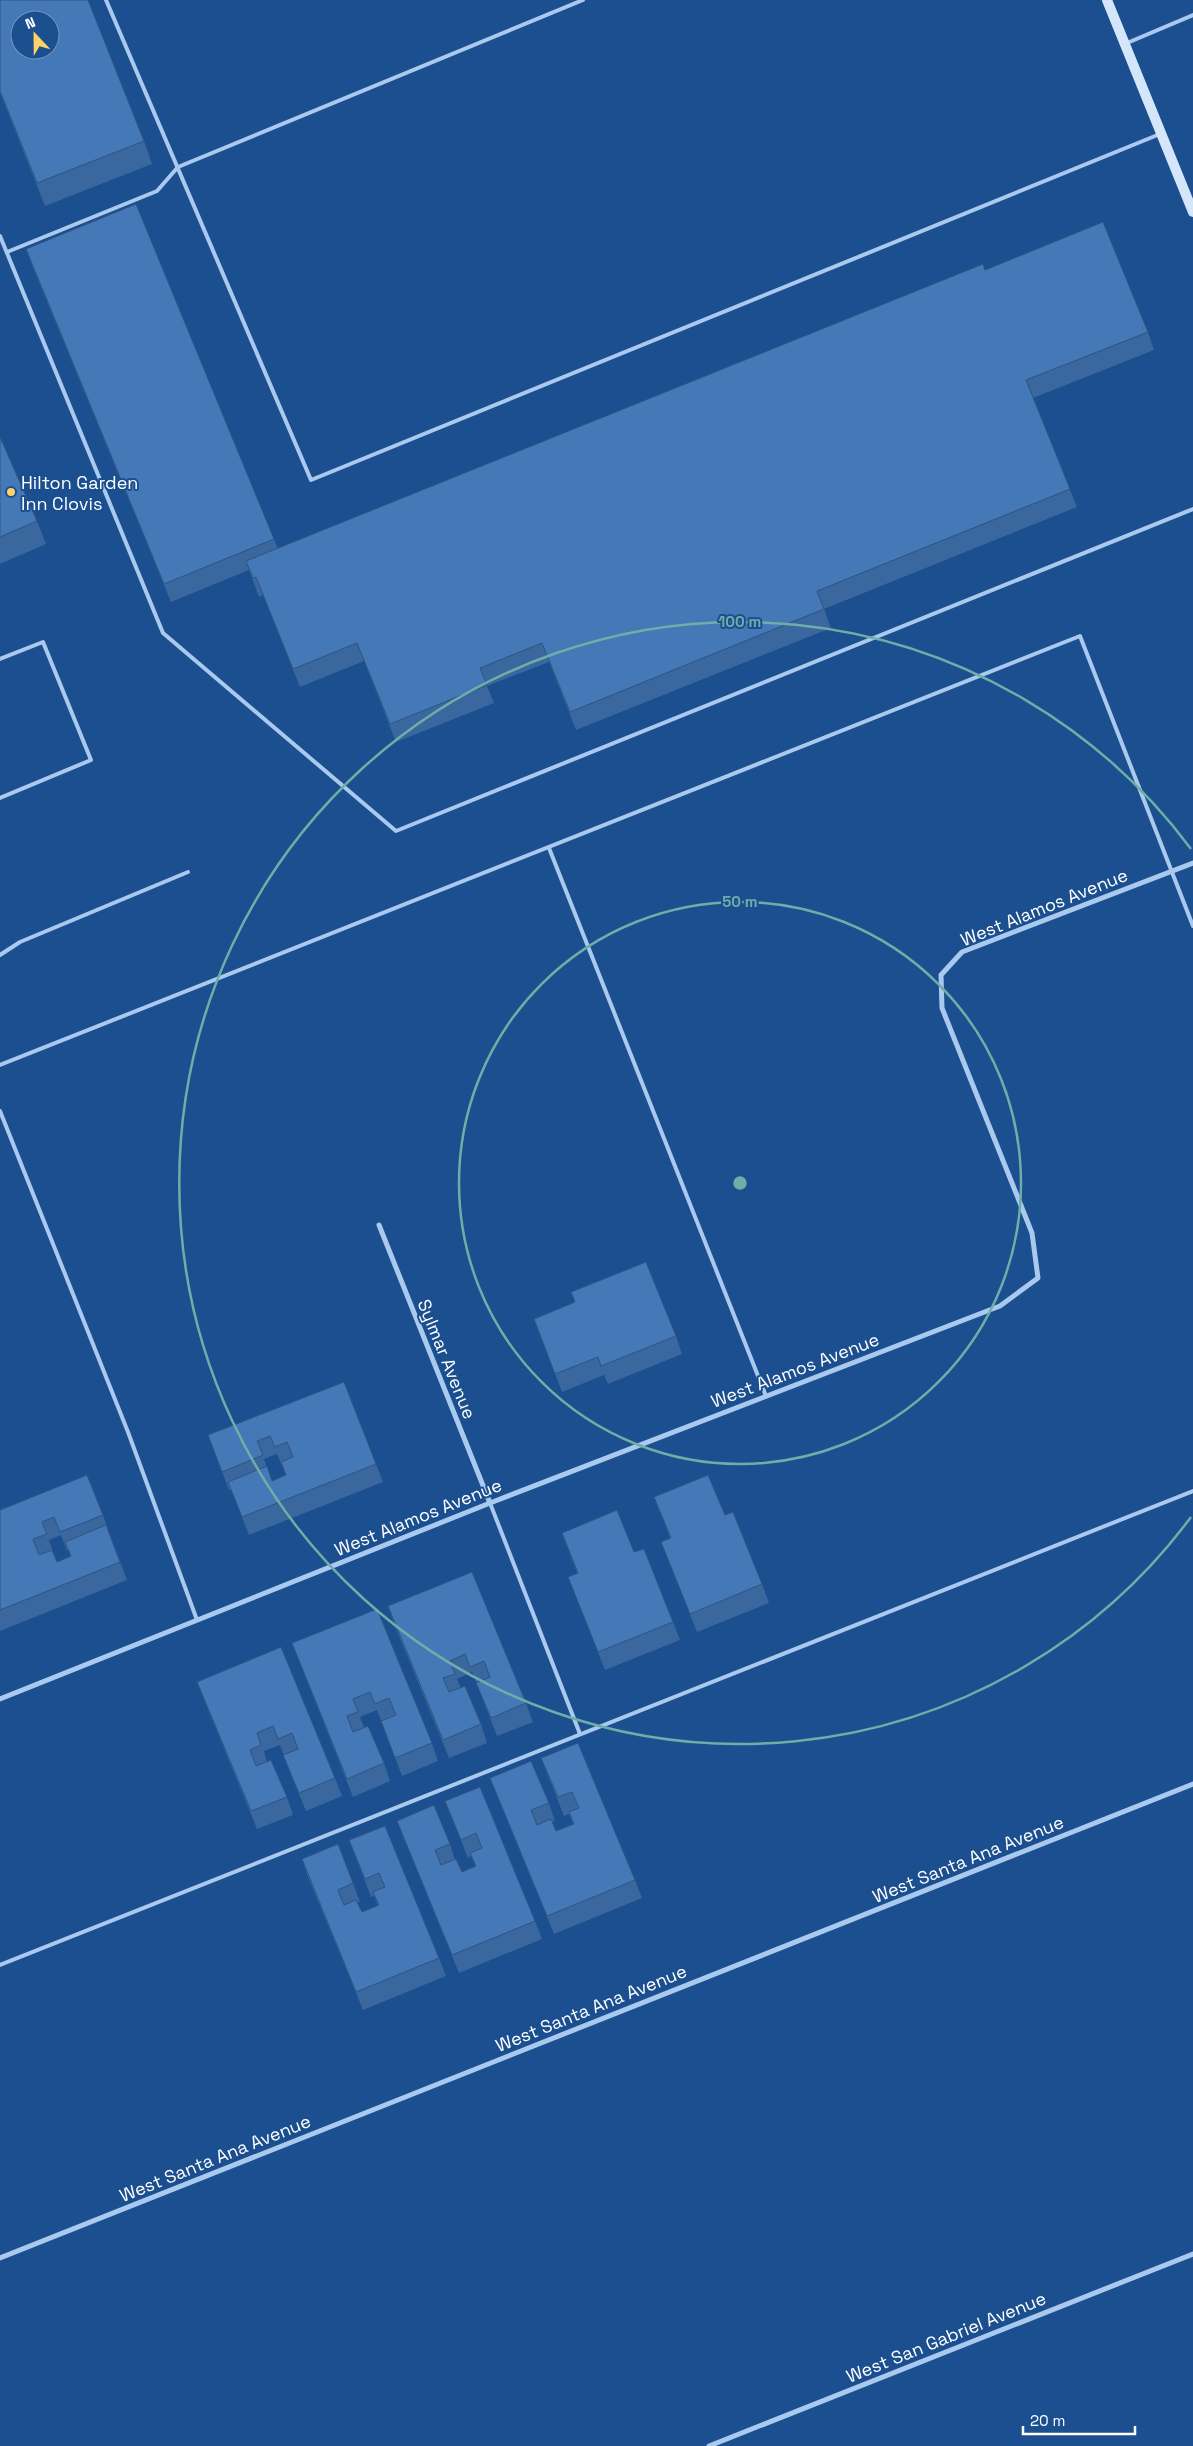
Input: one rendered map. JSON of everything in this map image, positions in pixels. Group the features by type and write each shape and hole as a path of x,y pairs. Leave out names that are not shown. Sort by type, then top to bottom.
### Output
{"main road":[{"path":"1107,0 1193,212"}],"street":[{"name":"West Alamos Avenue","path":"0,1699 490,1503 1000,1306 1038,1278 1032,1233 942,1008 941,975 962,952 1193,863"},
{"name":"Sylmar Avenue","path":"379,1225 490,1503"},
{"name":"West Santa Ana Avenue","path":"0,2258 1193,1784"},
{"name":"West San Gabriel Avenue","path":"709,2446 1193,2254"}],"lane":[{"path":"106,0 311,480 1161,134"},
{"path":"7,252 157,192 178,167 583,0"},
{"path":"1124,44 1193,15"},
{"path":"0,236 163,634 396,831 1193,509"},
{"path":"0,1065 1080,636 1193,926"},
{"path":"0,659 43,642 91,760 0,798"},
{"path":"549,848 766,1396"},
{"path":"0,955 20,942 188,872"},
{"path":"0,1111 128,1432 197,1620"},
{"path":"0,1965 1193,1492"},
{"path":"490,1503 580,1734"}],"building":[{"path":"0,0 88,0 144,141 37,183 0,91"},
{"path":"136,204 274,539 164,584 26,249"},
{"path":"1103,222 1148,332 1026,380 1070,489 817,591 824,609 570,712 542,643 480,668 487,685 390,724 357,643 293,669 256,577 253,578 246,561 983,264 985,270"},
{"name":"Hilton Garden Inn Clovis","path":"0,437 37,521 0,537"},
{"path":"646,1262 676,1336 601,1366 598,1357 555,1374 534,1319 575,1302 571,1292"},
{"path":"344,1382 376,1464 242,1517 228,1482 267,1466 272,1481 286,1475 281,1462 293,1457 287,1442 275,1447 270,1436 257,1441 263,1455 222,1472 208,1435"},
{"path":"87,1475 103,1515 60,1532 54,1517 42,1522 47,1534 33,1539 39,1555 52,1550 57,1562 71,1556 65,1542 106,1525 120,1562 0,1610 0,1510"},
{"path":"708,1475 725,1515 733,1512 762,1584 690,1614 661,1542 671,1538 654,1497"},
{"path":"617,1510 634,1552 644,1549 673,1622 598,1652 568,1577 578,1573 562,1533"},
{"path":"472,1572 526,1703 491,1718 476,1683 490,1677 484,1661 470,1667 465,1654 450,1661 455,1674 443,1678 449,1692 465,1686 481,1724 443,1740 388,1606"},
{"path":"377,1609 432,1743 395,1758 381,1721 396,1715 389,1698 375,1704 370,1692 353,1699 358,1712 347,1716 353,1732 368,1726 384,1763 347,1779 292,1643"},
{"path":"281,1647 335,1778 299,1793 283,1755 298,1749 292,1733 278,1739 273,1726 257,1733 261,1745 250,1750 256,1766 271,1760 287,1797 251,1811 197,1682"},
{"path":"578,1743 635,1880 547,1916 490,1778 531,1761 549,1803 531,1810 537,1825 551,1819 556,1831 574,1824 569,1812 579,1808 572,1792 558,1797 541,1758"},
{"path":"480,1787 535,1921 452,1955 397,1821 434,1805 450,1844 435,1850 441,1865 456,1859 462,1872 476,1866 470,1853 482,1848 476,1833 461,1840 445,1801"},
{"path":"385,1826 439,1958 356,1992 302,1859 338,1844 353,1883 338,1890 344,1905 356,1900 362,1912 379,1905 373,1892 385,1887 379,1873 365,1879 349,1840"}],"place":[{"name":"Hilton Garden Inn Clovis","path":"11,492"}]}
